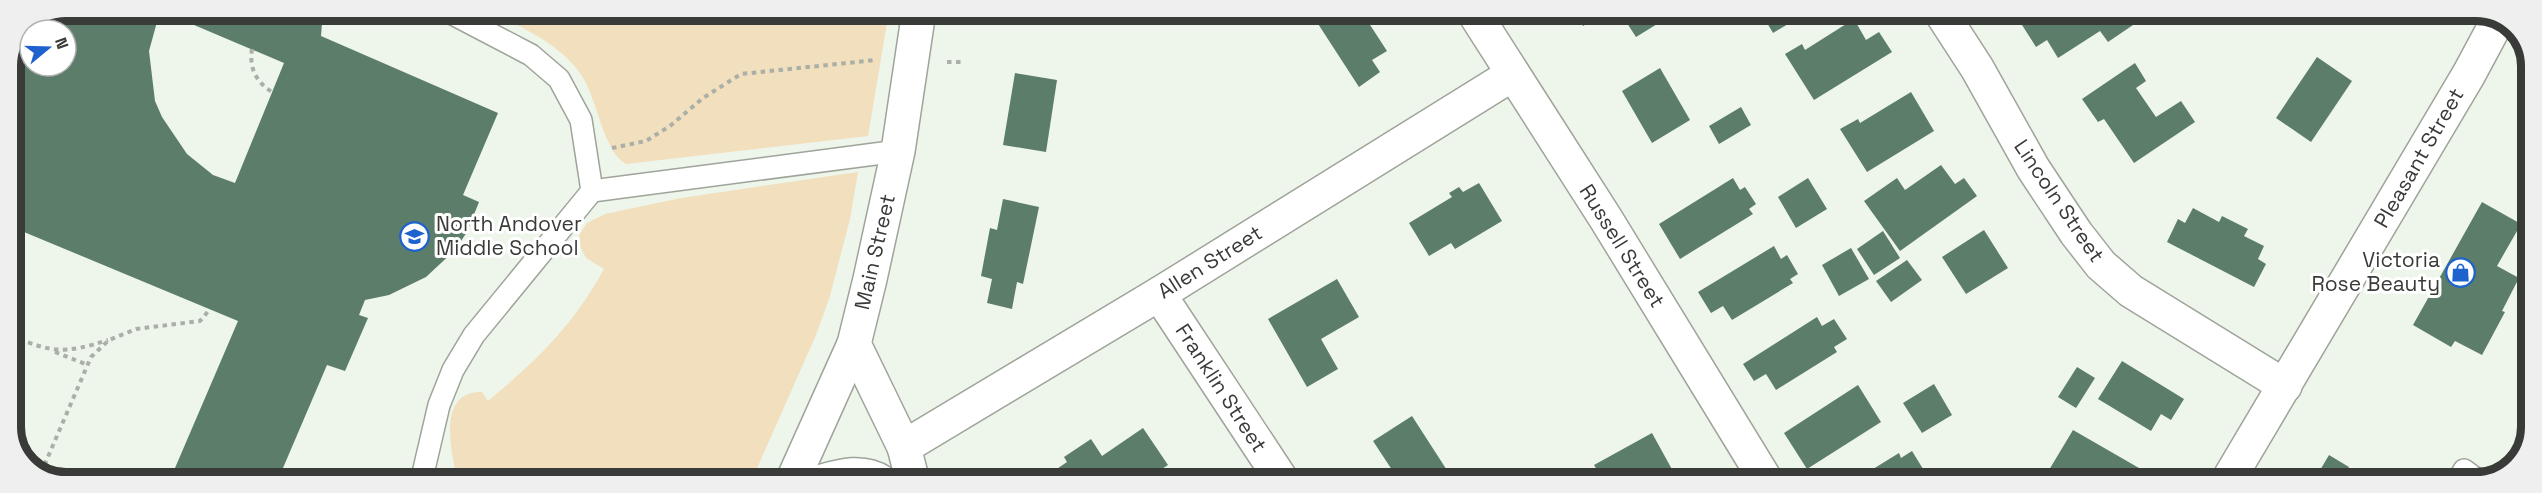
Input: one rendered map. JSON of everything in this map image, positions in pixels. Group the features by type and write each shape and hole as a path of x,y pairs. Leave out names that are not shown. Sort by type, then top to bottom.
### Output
{"street":[{"name":"Main Street","path":"796,472 854,344 898,152 917,21"},
{"name":"Russell Street","path":"1479,21 1606,219 1761,472"},
{"name":"Lincoln Street","path":"1946,21 1977,68 2033,168 2076,233 2101,265 2131,291 2285,386"},
{"name":"Pleasant Street","path":"2233,472 2469,74 2495,25"},
{"name":"Allen Street","path":"904,447 1159,294 1513,74"},
{"name":"Franklin Street","path":"1159,294 1276,472"},
{"path":"854,344 904,447 910,472"}],"lane":[{"path":"466,21 531,55 559,80 581,120 592,191"},
{"path":"426,472 439,405 453,370 474,335 592,191 898,152"}],"path":[{"path":"252,49 250,60 254,74 272,92"},
{"path":"611,148 646,141 670,126 703,98 741,75 864,60 961,62"},
{"path":"53,351 70,350 109,340 136,329 200,321 210,309"},
{"path":"21,340 88,365"},
{"path":"44,466 91,357 109,340"}],"shaded area":[{"path":"510,21 887,21 868,136 626,164 618,158 606,137 588,86 582,76 552,46"},
{"path":"858,172 850,219 830,296 816,335 755,472 456,472 450,426 452,413 458,402 467,394 482,392 488,401 522,371 567,325 604,269 586,258 581,248 579,235 587,223 605,214 681,198"}],"building":[{"name":"North Andover Middle School","path":"78,21 157,21 149,51 155,101 162,117 187,154 213,175 235,183 284,63 185,21 322,21 321,36 498,113 463,195 479,202 467,232 455,250 426,277 389,295 365,300 359,315 368,318 345,371 327,365 281,472 173,472 238,321 24,232 21,239 21,78 78,78"},
{"path":"1316,21 1368,21 1387,51 1372,60 1380,72 1359,87"},
{"path":"1581,21 1591,21 1583,26"},
{"path":"1626,21 1662,21 1636,37"},
{"path":"1766,21 1793,21 1773,33"},
{"path":"1851,21 1855,21 1866,40 1879,32 1892,52 1814,100 1785,54 1802,44 1805,50"},
{"path":"2028,21 2130,21 2133,25 2108,42 2100,31 2058,58 2047,40 2036,47 2022,25"},
{"path":"2317,57 2352,81 2311,142 2276,118"},
{"path":"2135,63 2146,81 2136,88 2156,117 2181,101 2195,122 2134,163 2104,119 2098,122 2082,99"},
{"path":"1660,68 1690,120 1652,143 1622,91"},
{"path":"1015,73 1057,80 1046,152 1003,145"},
{"path":"1911,92 1934,131 1867,172 1840,129 1858,119 1860,123"},
{"path":"1741,107 1751,125 1719,144 1709,126"},
{"path":"1941,165 1955,184 1964,178 1977,196 1900,251 1864,201 1897,178 1905,190"},
{"path":"1733,178 1740,190 1745,187 1756,204 1749,209 1753,214 1680,259 1659,224"},
{"path":"1808,178 1827,209 1796,228 1778,197"},
{"path":"1479,183 1502,221 1455,249 1451,243 1429,256 1409,223 1452,197 1449,193 1459,187 1463,192"},
{"path":"1003,199 1039,207 1023,284 1017,282 1012,309 987,303 992,279 981,276 990,228 997,230"},
{"path":"2482,202 2521,224 2497,266 2519,278 2502,311 2505,312 2482,355 2455,341 2451,347 2413,325"},
{"path":"2193,208 2219,222 2222,216 2248,229 2244,236 2264,246 2258,259 2266,264 2254,287 2167,242 2178,219 2185,223"},
{"path":"1984,230 2008,268 1966,294 1942,257"},
{"path":"1883,231 1900,258 1874,275 1857,249"},
{"path":"1774,246 1781,259 1787,255 1798,274 1790,279 1793,283 1732,320 1723,306 1711,313 1698,292"},
{"path":"1851,248 1869,279 1839,296 1822,265"},
{"path":"1907,260 1922,280 1891,302 1876,281"},
{"path":"1337,279 1359,317 1321,339 1338,369 1307,387 1268,319"},
{"path":"1817,317 1822,326 1834,319 1847,339 1834,347 1837,352 1776,390 1766,374 1754,381 1743,364"},
{"path":"2122,361 2184,399 2171,420 2161,414 2151,431 2098,399"},
{"path":"2077,367 2095,378 2076,408 2058,397"},
{"path":"1934,384 1952,415 1922,433 1903,403"},
{"path":"1858,385 1881,422 1807,469 1784,433"},
{"path":"1412,416 1448,472 1393,472 1373,441"},
{"path":"1143,428 1168,465 1157,472 1052,472 1067,462 1064,457 1091,439 1102,456"},
{"path":"2073,430 2146,472 2053,472 2049,470"},
{"path":"1652,433 1673,472 1598,472 1594,465"},
{"path":"1912,451 1925,472 1868,472 1899,453 1901,458"},
{"path":"2329,455 2349,467 2346,472 2319,472"}],"place":[{"name":"North Andover Middle School","path":"415,236"},
{"name":"Victoria Rose Beauty","path":"2461,272"}]}
